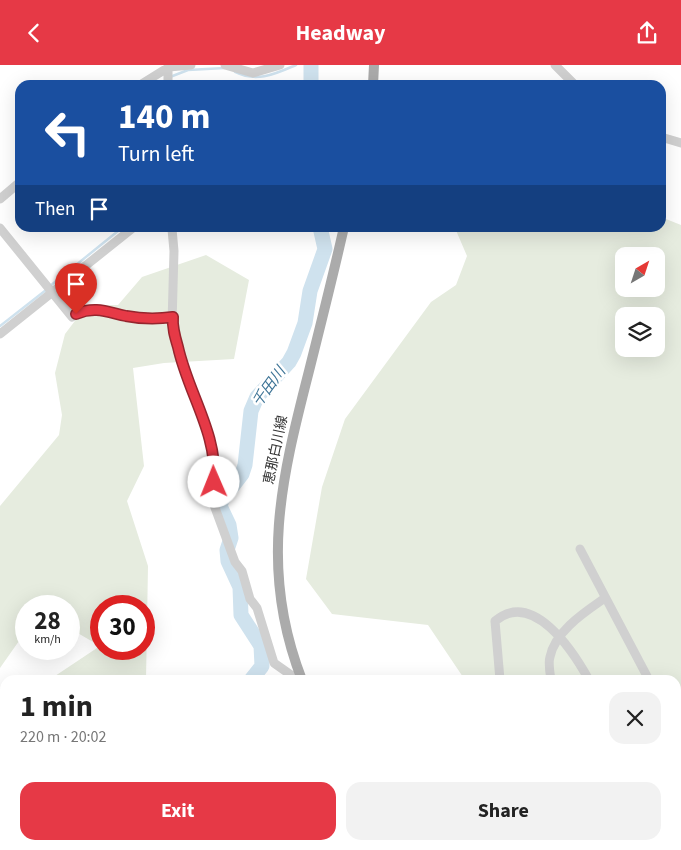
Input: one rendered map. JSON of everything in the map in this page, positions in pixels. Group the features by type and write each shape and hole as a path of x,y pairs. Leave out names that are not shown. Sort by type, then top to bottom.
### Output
{"main road":[{"path":"373,80 374,65"},
{"name":"恵那白川線","path":"300,675 288,637 279,578 277,546 280,498 294,428 343,232"}],"street":[{"path":"148,80 169,66 191,65"},
{"path":"225,65 253,73 280,65"},
{"path":"554,65 569,80"},
{"path":"168,80 169,66"},
{"path":"666,138 681,143"},
{"path":"0,199 15,186"},
{"path":"0,228 72,317 85,310 94,309 142,318 173,317"},
{"path":"0,334 128,232"},
{"path":"172,232 174,251 172,324 180,361 210,438 215,468 214,505 232,554 242,571 250,599 257,608 274,663 291,675"},
{"path":"580,549 646,675"},
{"path":"551,675 550,657 561,636 584,613 605,598"},
{"path":"500,675 495,621 501,614 509,612 527,615 543,622 561,636 576,655 586,675"}],"shaded area":[{"path":"666,219 681,225 681,675 462,675 428,625 332,614 306,579 322,487 345,419 431,302 456,285 467,256 457,232 666,232"},
{"path":"206,255 249,280 234,359 164,363 133,368 144,466 127,501 148,566 147,595 90,595 90,640 80,634 80,595 15,595 15,647 0,668 0,506 59,435 62,415 55,373 65,334 87,305 118,305 142,277"},
{"path":"90,653 90,660 146,660 146,675 56,675"}],"waterway":[{"path":"235,72 258,77 273,74 296,65"},
{"name":"千田川","path":"311,65 311,80"},
{"path":"170,77 188,70 225,68"},
{"path":"50,286 117,232"},
{"name":"千田川","path":"255,675 262,666 261,646 241,615 240,587 228,561 227,550 231,538 229,525 220,506 222,500 242,474 245,465 251,411 257,397 289,362 294,353 305,323 310,291 325,249 321,232"},
{"path":"0,326 46,290"}],"route":[{"path":"76,314 89,309 100,309 125,316 142,318 173,317 172,324 180,361 210,438 215,468 214,482"}]}
